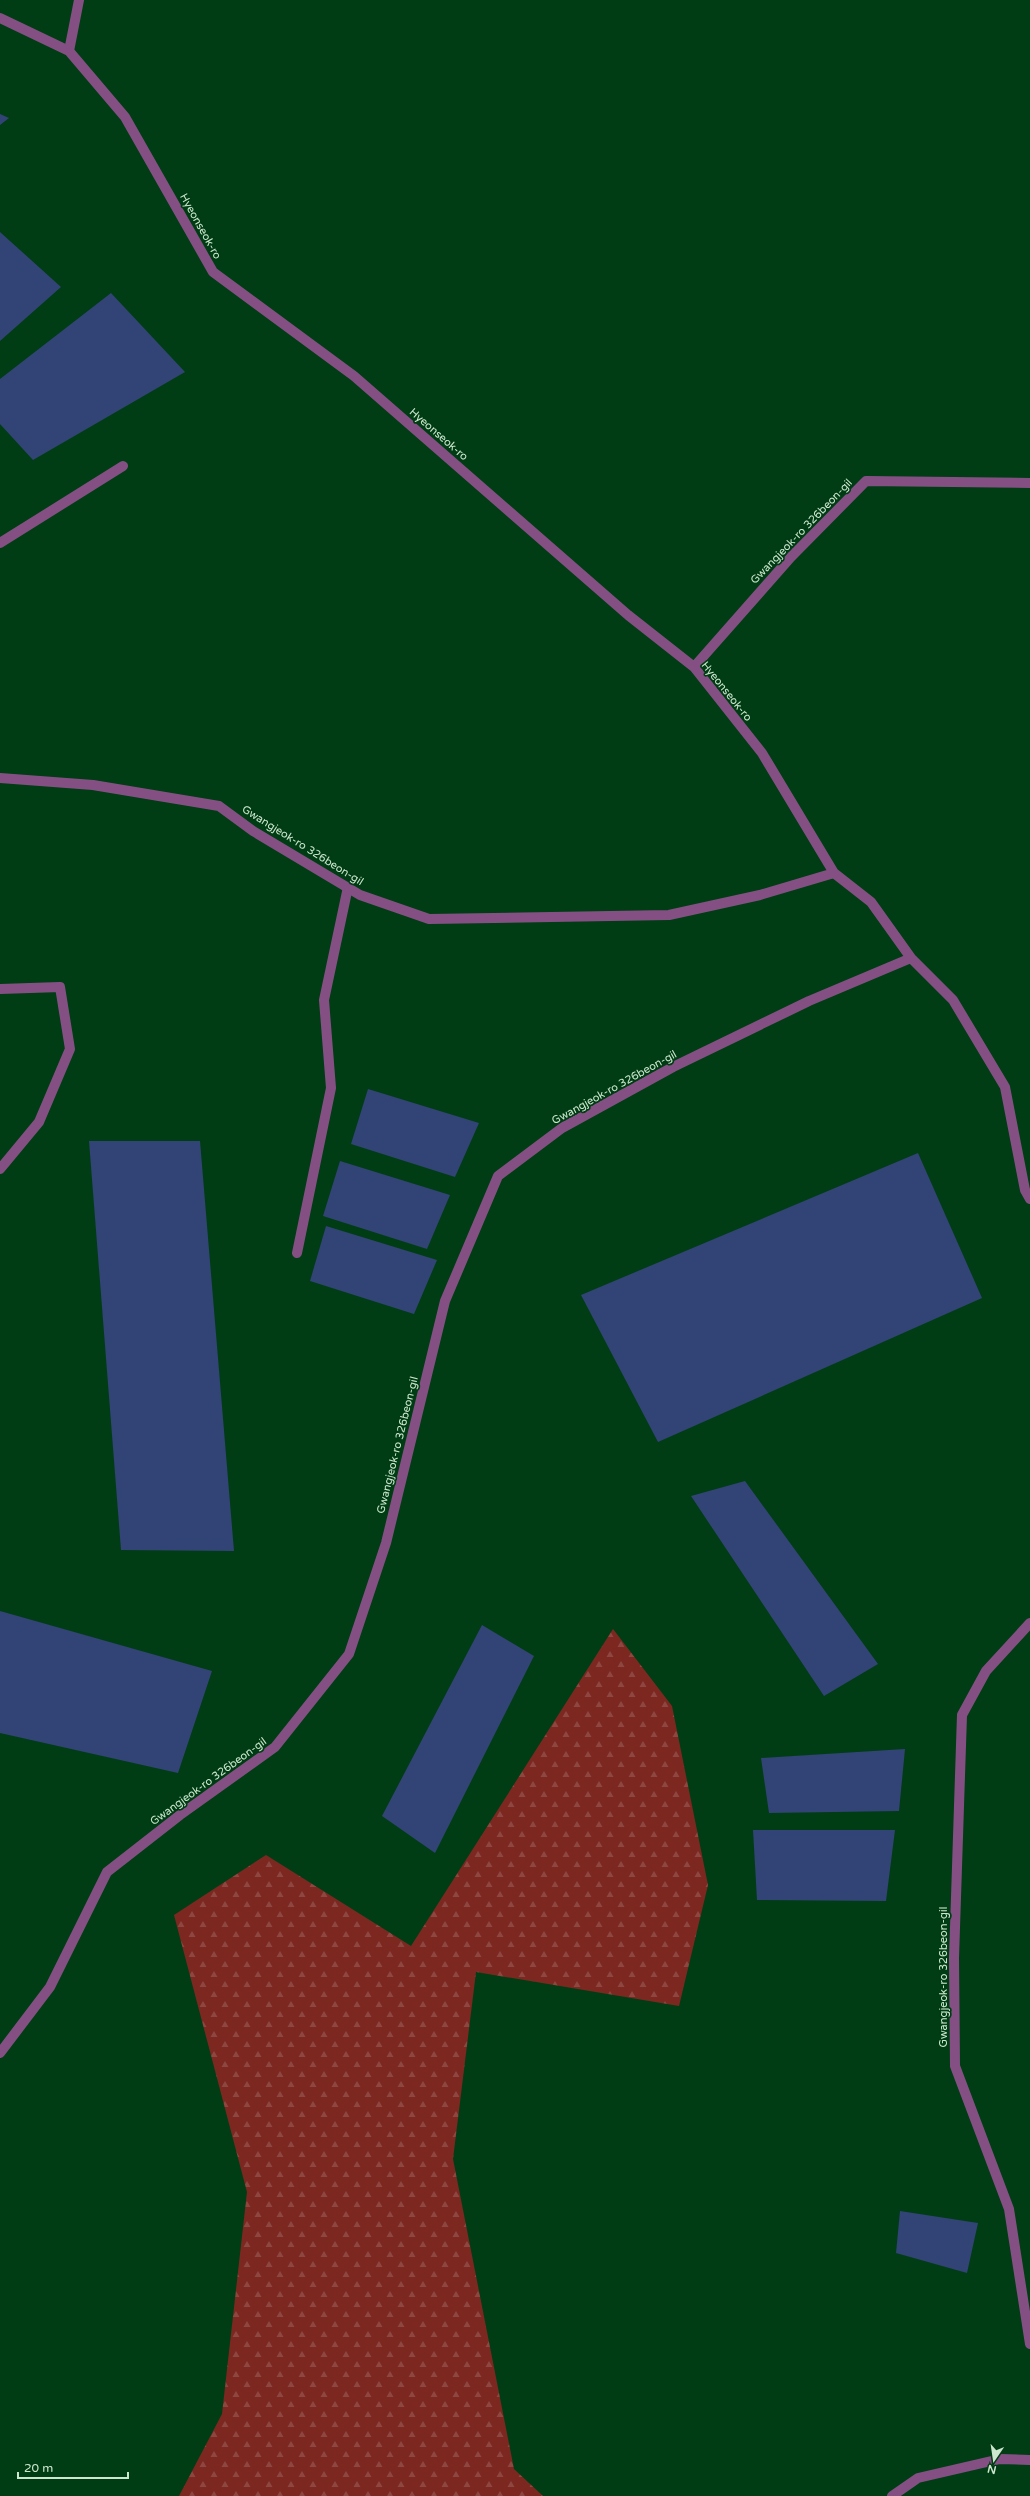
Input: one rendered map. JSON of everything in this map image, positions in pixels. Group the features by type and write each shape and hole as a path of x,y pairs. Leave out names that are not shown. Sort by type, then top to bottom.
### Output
{"street":[{"path":"0,18 69,51 79,0"},
{"name":"Hyeonseok-ro","path":"69,51 125,117 213,272 354,376 628,615 694,667 762,753 834,874"},
{"path":"0,543 123,466"},
{"name":"Gwangjeok-ro 326beon-gil","path":"694,667 791,557 866,481 1030,483"},
{"name":"Gwangjeok-ro 326beon-gil","path":"0,778 93,785 219,806 254,831 360,895 429,919 669,915 760,895 834,874"},
{"path":"834,874 871,902 911,958 953,1000 1005,1087 1025,1190 1030,1199"},
{"path":"297,1253 331,1088 324,1000 348,887"},
{"name":"Gwangjeok-ro 326beon-gil","path":"0,2053 50,1987 107,1872 180,1815 275,1748 349,1654 386,1543 445,1301 498,1176 562,1128 673,1067 809,1001 911,958"},
{"path":"0,989 60,987 70,1048 39,1122 0,1170"},
{"name":"Gwangjeok-ro 326beon-gil","path":"1030,1623 986,1671 962,1715 954,1958 956,2066 1008,2209 1030,2344"},
{"path":"892,2496 918,2478 1000,2458 1030,2460"}],"green space":[{"path":"613,1629 672,1706 708,1885 679,2006 476,1972 453,2159 514,2469 543,2496 179,2496 222,2414 247,2192 174,1915 266,1855 411,1946"}],"building":[{"path":"0,114 9,118 0,125"},
{"path":"0,232 61,287 0,341"},
{"path":"111,293 185,372 33,460 0,424 0,379"},
{"path":"368,1089 479,1123 455,1177 351,1144"},
{"path":"89,1141 200,1141 234,1551 121,1550"},
{"path":"918,1153 982,1298 658,1442 581,1295"},
{"path":"340,1161 450,1195 427,1249 323,1216"},
{"path":"326,1226 437,1260 414,1314 310,1281"},
{"path":"745,1481 878,1664 824,1696 691,1496"},
{"path":"0,1611 212,1671 178,1773 0,1733"},
{"path":"482,1625 534,1656 435,1853 382,1816"},
{"path":"905,1749 899,1811 769,1813 761,1758"},
{"path":"753,1830 895,1830 886,1901 757,1900"},
{"path":"900,2211 978,2223 967,2273 896,2253"}]}
